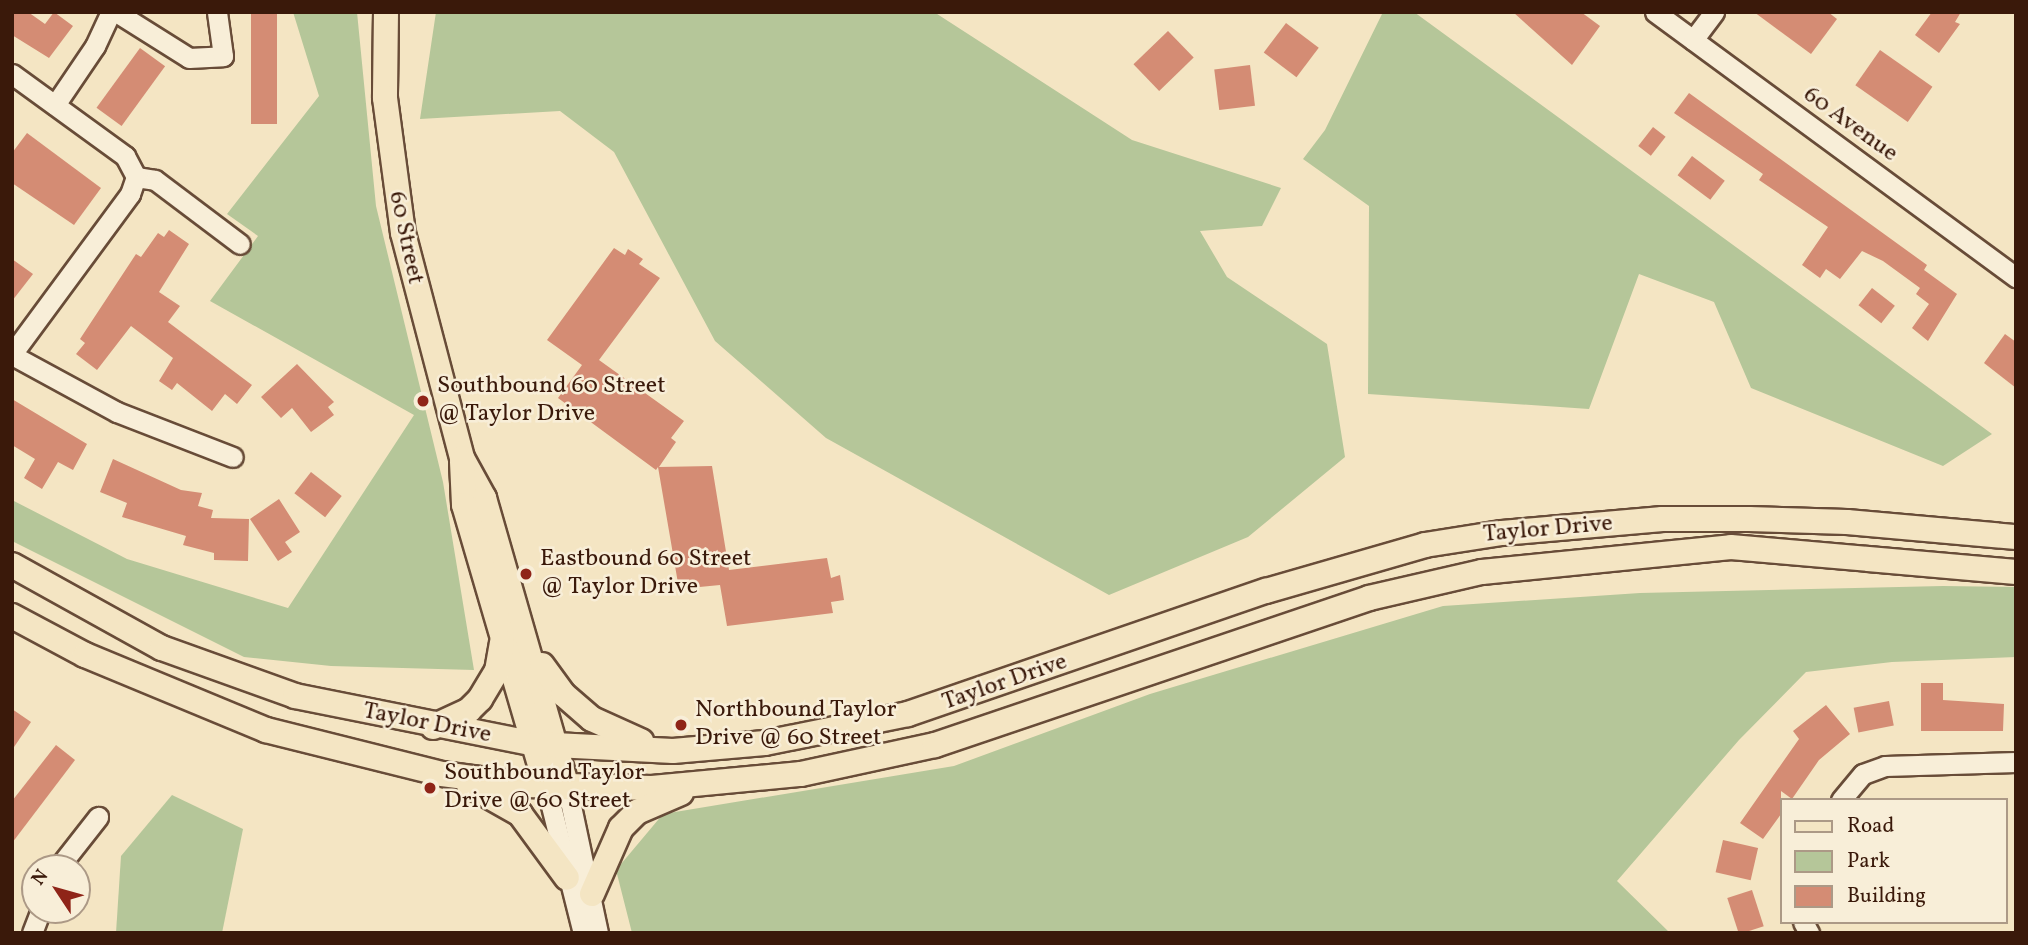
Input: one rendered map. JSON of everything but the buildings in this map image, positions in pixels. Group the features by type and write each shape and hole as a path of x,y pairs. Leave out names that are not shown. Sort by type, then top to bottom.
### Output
{"main road":[{"name":"60 Street","path":"386,12 385,98 394,188 427,334 462,458 484,498 530,647 546,745"},
{"name":"60 Street","path":"462,458 464,505 502,635 546,745"},
{"name":"Taylor Drive","path":"12,565 162,648 295,696 433,727 546,745 673,751 765,743 908,715 1266,591 1425,545 1502,533 1662,519 1847,522 2016,537"},
{"name":"Taylor Drive","path":"12,616 85,655 241,721 442,774 556,786 696,786 801,774 935,745 1356,602 1482,572 1731,547 2016,572"},
{"path":"433,727 469,710 488,690 500,660 502,635"},
{"path":"530,647 562,694 592,719 615,733 673,751"},
{"path":"546,745 556,786"},
{"path":"442,774 482,790 520,814 568,878"},
{"path":"593,894 608,850 629,820 696,786"}],"street":[{"path":"55,105 95,47 113,12 189,58 223,56 217,12"},
{"name":"60 Avenue","path":"1655,12 2016,276"},
{"path":"1693,40 1714,12"},
{"path":"12,74 125,156 136,177 130,194 12,354 117,412 233,457"},
{"path":"136,177 155,180 240,244"},
{"path":"1842,798 1863,774 1885,766 2016,762"},
{"path":"556,786 568,878 583,933"},
{"path":"556,786 593,894 598,933"},
{"path":"69,854 98,817"}],"green space":[{"path":"293,12 357,12 376,206 443,482 474,670 331,666 244,657 12,541 12,500 127,559 288,608 414,415 210,301 258,236 227,214 319,96"},
{"path":"436,12 934,12 1132,140 1281,188 1262,226 1200,231 1227,277 1327,344 1345,457 1248,537 1109,595 826,438 715,341 614,152 560,111 420,119"},
{"path":"1383,12 1414,12 1992,434 1943,466 1751,388 1714,302 1639,274 1589,409 1368,394 1369,206 1303,159 1325,130"},
{"path":"1943,586 2016,587 2016,657 1892,662 1806,672 1739,740 1617,881 1670,933 632,933 616,870 663,814 954,766 1150,694 1443,606 1640,593"},
{"path":"172,795 243,829 222,933 116,933 121,856"}],"place":[{"name":"Southbound 60 Street @ Taylor Drive","path":"423,401"},
{"name":"Eastbound 60 Street @ Taylor Drive","path":"526,574"},
{"name":"Northbound Taylor Drive @ 60 Street","path":"681,725"},
{"name":"Southbound Taylor Drive @ 60 Street","path":"430,788"}]}
